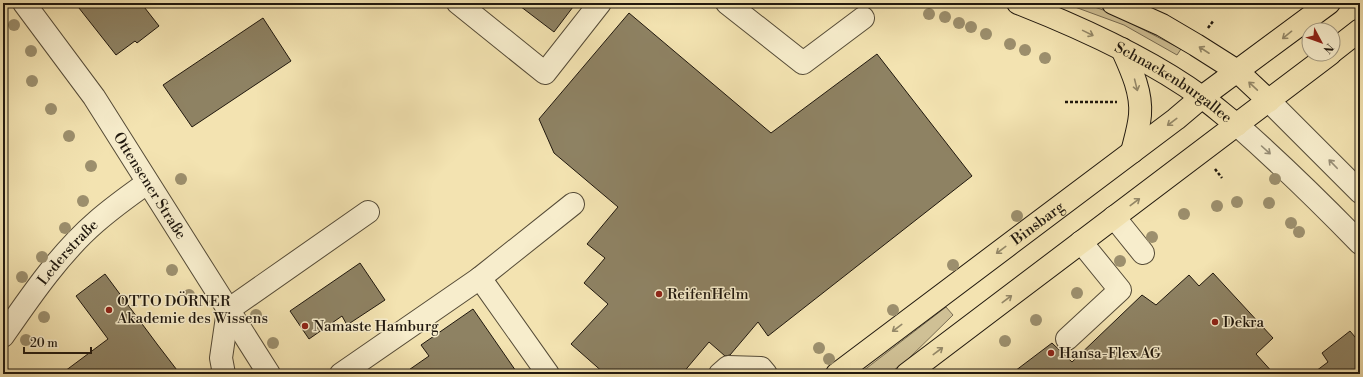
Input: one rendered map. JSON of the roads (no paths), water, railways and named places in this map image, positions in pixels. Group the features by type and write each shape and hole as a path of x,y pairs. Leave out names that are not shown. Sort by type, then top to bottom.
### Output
{"main road":[{"name":"Schnackenburgallee","path":"1018,3 1055,17 1122,49 1161,71 1202,97 1237,124"},
{"path":"1114,3 1162,25 1196,45 1237,71 1269,100"},
{"name":"Binsbarg","path":"837,374 1132,152 1202,97 1329,3"},
{"path":"1341,45 1360,30"},
{"path":"1122,49 1132,72 1140,100 1138,131 1132,152"},
{"path":"907,374 1319,62"}],"street":[{"name":"Ottensener Straße","path":"24,3 94,97 268,374"},
{"path":"458,3 545,72 600,3"},
{"path":"727,3 803,63 863,18"},
{"path":"1269,100 1358,186"},
{"name":"Schnackenburgallee","path":"1237,124 1306,188 1360,243"},
{"name":"Lederstraße","path":"5,329 74,243 114,207 148,183"},
{"path":"341,374 480,278 573,204"},
{"path":"224,374 221,358 228,310 368,212"},
{"path":"1114,217 1143,253"},
{"path":"1067,339 1120,290 1081,242"},
{"path":"480,278 548,374"},
{"path":"720,374 728,367 761,368 766,374"}],"place":[{"name":"ReifenHelm","path":"659,294"},
{"name":"OTTO DÖRNER Akademie des Wissens","path":"109,310"},
{"name":"Dekra","path":"1215,322"},
{"name":"Namaste Hamburg","path":"305,326"},
{"name":"Hansa-Flex AG","path":"1051,353"}]}
